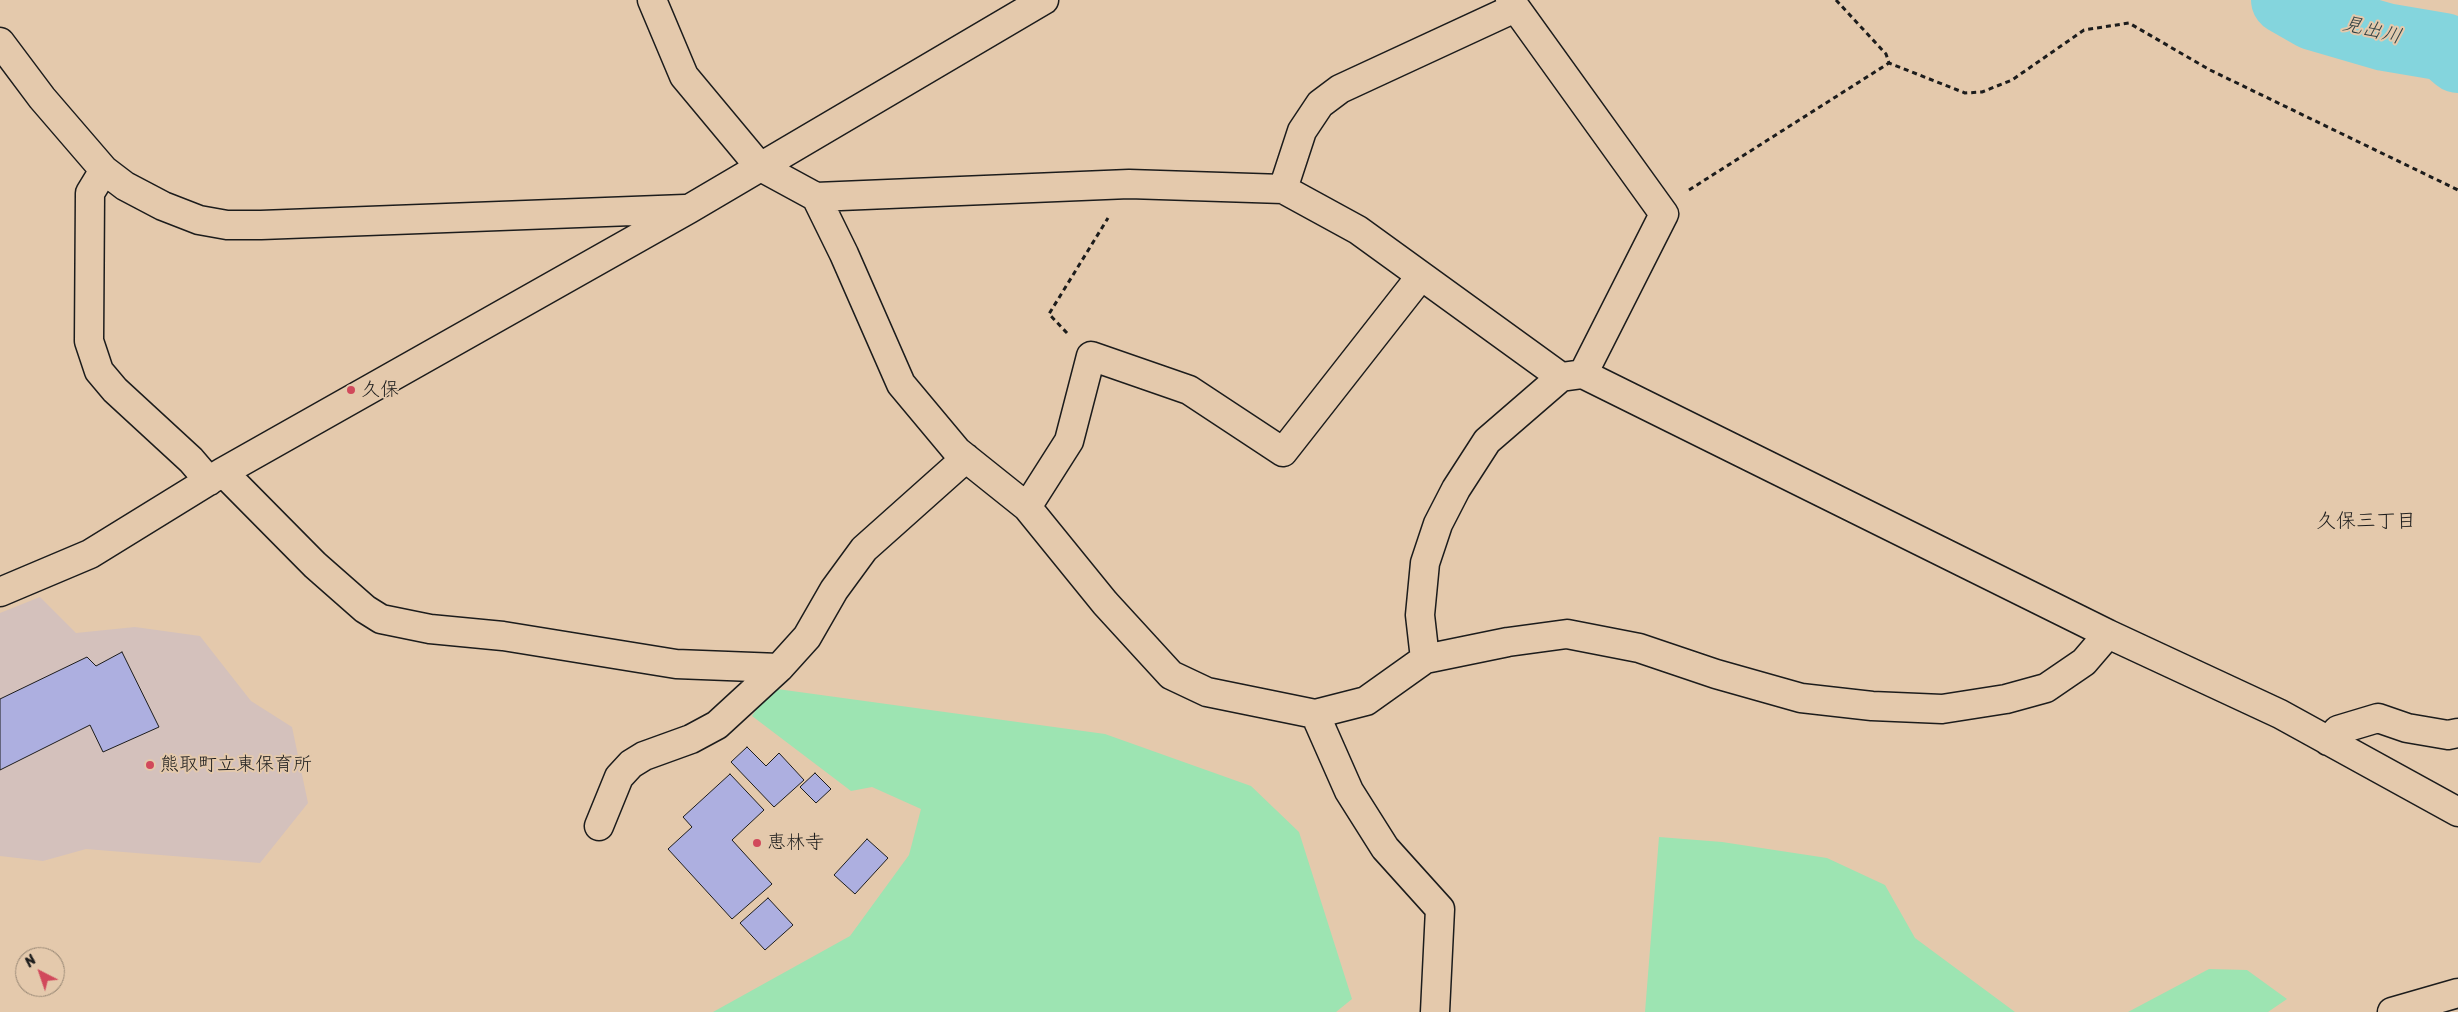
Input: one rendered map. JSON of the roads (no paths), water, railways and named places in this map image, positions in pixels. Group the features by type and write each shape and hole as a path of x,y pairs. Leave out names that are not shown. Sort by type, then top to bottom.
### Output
{"street":[{"path":"652,0 684,76 759,166 816,198 1129,184 1283,189 1358,230 1422,276 1572,375 2108,634 2280,714 2458,812"},
{"path":"0,592 90,554 216,477 689,209 759,166 1044,0"},
{"path":"1283,189 1302,131 1320,104 1340,89 1513,4 1664,214 1572,375 1487,441 1456,489 1438,524 1425,563 1420,615 1425,659"},
{"path":"0,42 42,98 104,170 124,186 163,206 198,220 227,225 689,209"},
{"path":"104,170 90,193 89,341 99,371 115,390 190,460 216,477 364,609 381,619 430,629 503,636 676,664 779,668"},
{"path":"816,198 844,254 901,384 957,451 1027,508 1105,603 1171,676 1207,692 1315,714 1366,701 1425,659 1508,642 1567,634 1639,648 1716,674 1802,698 1872,706 1942,709 2006,699 2046,688 2084,662 2108,634"},
{"path":"1027,508 1069,440 1091,356 1189,390 1283,452 1422,276"},
{"path":"599,826 619,777 631,764 644,756 691,739 717,725 779,668 807,638 834,590 864,549 966,458"},
{"path":"1315,714 1350,791 1385,848 1440,909 1435,1012"},
{"path":"2328,741 2338,730 2378,718 2407,728 2448,735 2458,733"},
{"path":"2392,1012 2458,993"}],"waterway":[{"name":"見出川","path":"2285,0 2313,16 2385,37 2444,47 2458,59"}],"place":[{"name":"久保","path":"351,390"},
{"name":"熊取町立東保育所","path":"150,765"},
{"name":"恵林寺","path":"757,843"}],"district":[{"name":"久保三丁目","path":"2366,522"}]}
